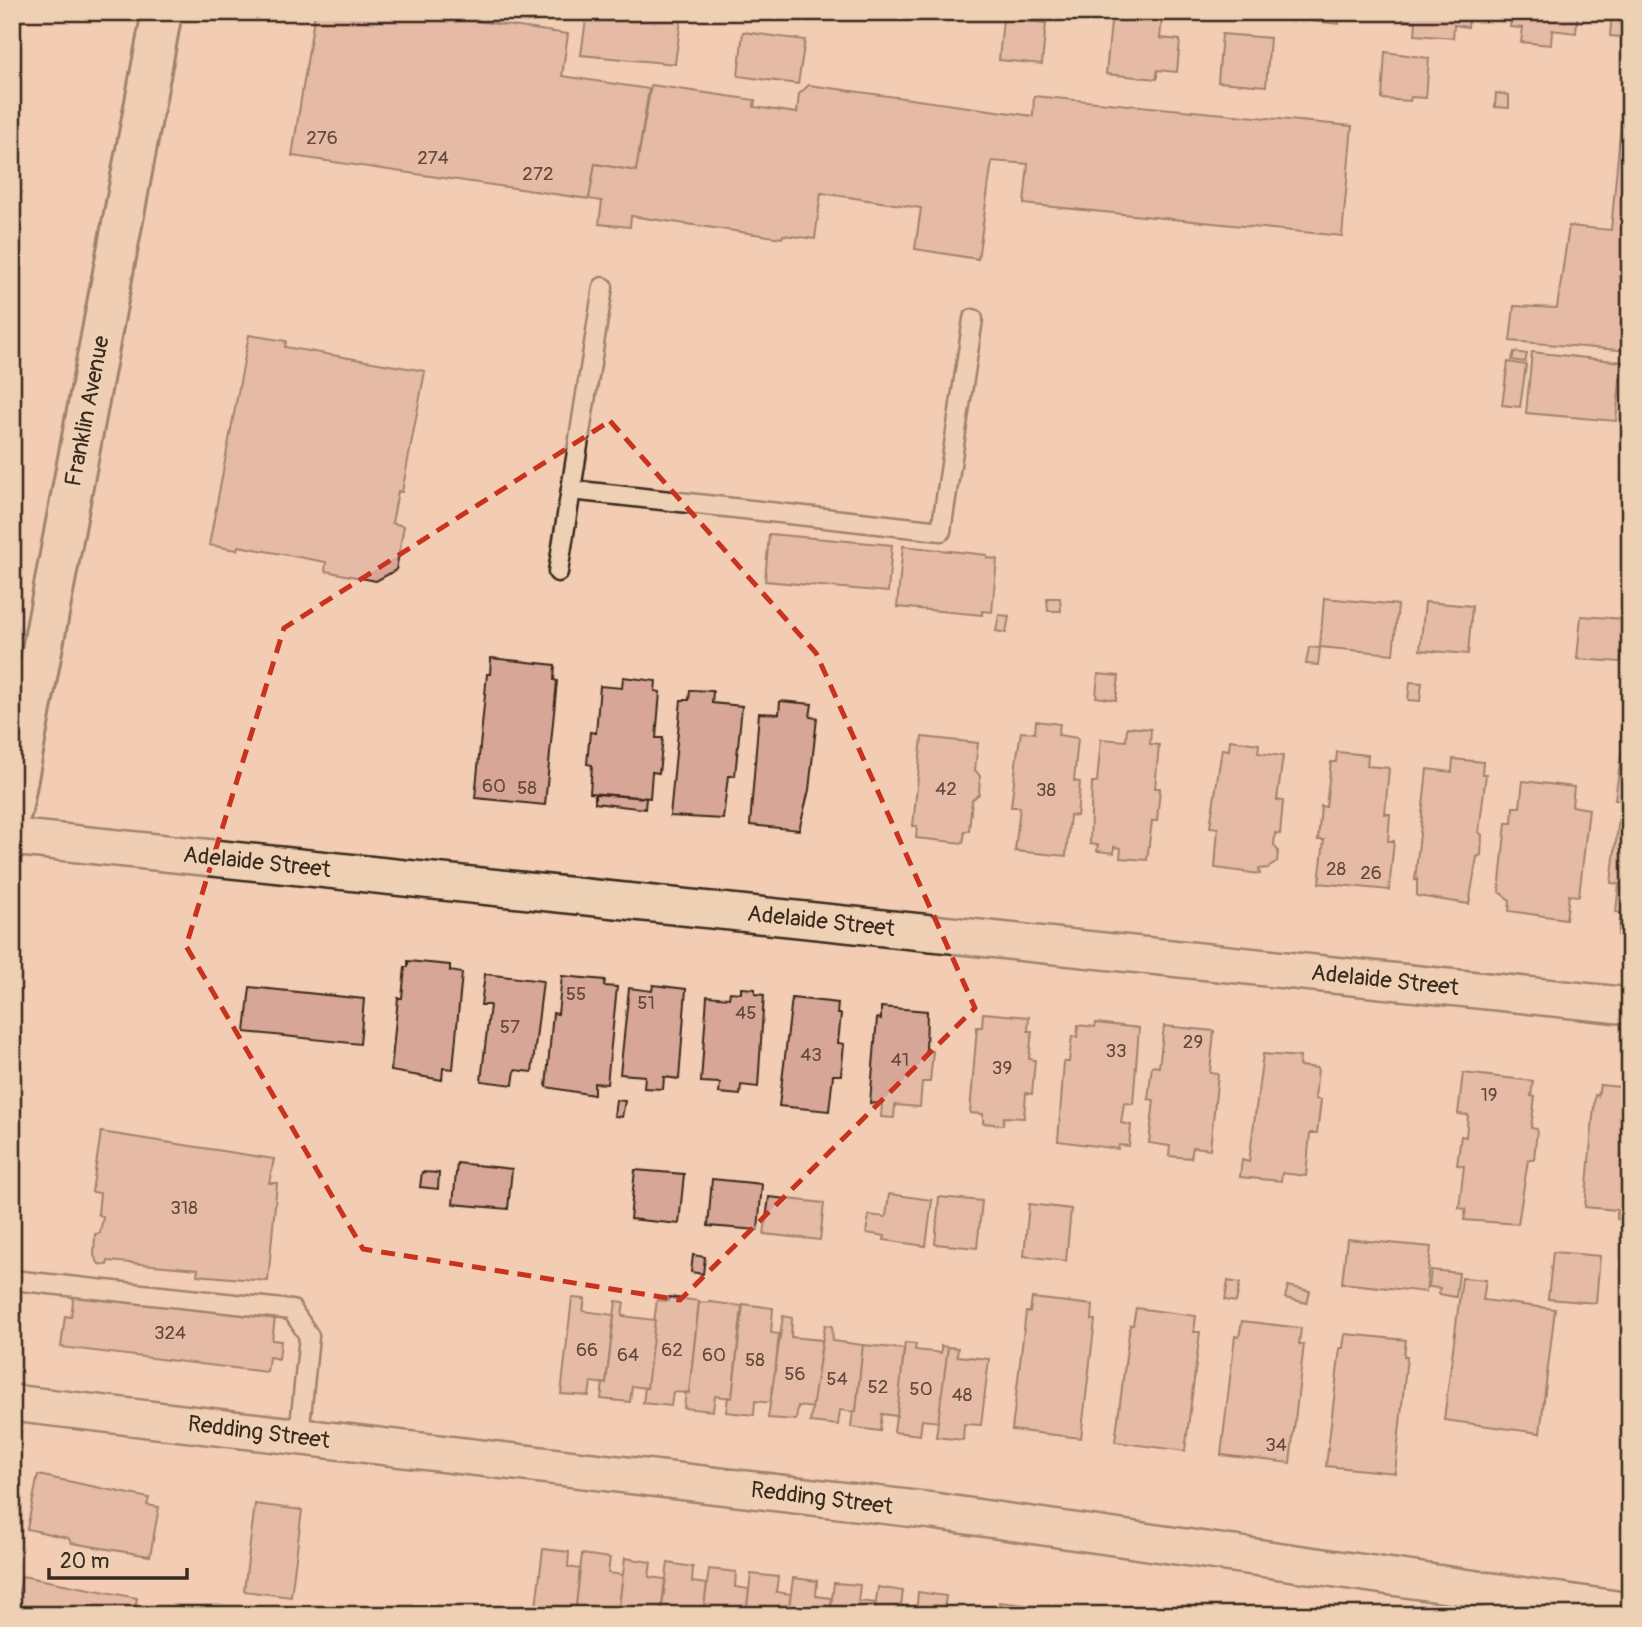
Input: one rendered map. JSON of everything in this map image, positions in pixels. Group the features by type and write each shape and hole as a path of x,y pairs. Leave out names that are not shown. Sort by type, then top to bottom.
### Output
{"main road":[{"name":"Franklin Avenue","path":"12,810 162,12"}],"street":[{"name":"Adelaide Street","path":"12,837 1630,1006"},
{"name":"Redding Street","path":"12,1403 933,1511 1630,1611"}],"lane":[{"path":"558,572 603,287"},
{"path":"571,490 941,531 972,319"},
{"path":"12,1280 292,1311 309,1336 299,1436"}],"highlighted area":[{"path":"610,421 816,653 975,1008 680,1300 363,1249 186,946 284,628"}],"building":[{"path":"12,12 19,12 12,51"},
{"path":"315,12 413,12 568,34 562,76 649,89 636,171 595,164 589,199 292,156"},
{"path":"587,12 638,16 638,12 682,12 675,64 581,55"},
{"path":"1112,12 1163,12 1160,38 1180,40 1177,72 1157,70 1157,79 1106,74"},
{"path":"1364,12 1363,19 1339,17 1339,24 1312,21 1312,14 1302,13"},
{"path":"1404,12 1469,12 1468,27 1454,25 1453,38 1415,35 1416,22 1403,20"},
{"path":"1512,12 1578,12 1576,33 1552,30 1551,45 1521,42 1523,28 1510,27"},
{"path":"1612,12 1630,12 1630,50 1621,49 1622,37 1610,36"},
{"path":"1003,19 1046,23 1042,64 999,60"},
{"path":"743,32 805,40 798,84 738,76"},
{"path":"1222,34 1270,38 1266,86 1218,82"},
{"path":"1385,52 1429,58 1426,98 1411,97 1410,101 1382,99"},
{"path":"651,85 755,100 754,107 797,113 799,94 809,85 1033,116 1034,96 1352,126 1342,236 1024,204 1028,164 992,161 978,259 915,249 921,208 821,193 815,239 783,235 782,238 631,216 630,227 599,224 602,201 589,199 595,164 636,171"},
{"path":"1496,93 1509,95 1509,108 1495,107"},
{"path":"1621,123 1630,124 1630,351 1510,341 1514,306 1557,308 1569,226 1611,230"},
{"path":"249,335 286,341 285,347 425,371 402,492 398,491 392,523 404,526 396,570 376,581 325,571 326,562 238,546 237,550 209,545"},
{"path":"1514,352 1527,354 1525,362 1512,360"},
{"path":"1532,352 1622,362 1616,421 1526,413"},
{"path":"1508,362 1526,365 1520,407 1502,405"},
{"path":"769,534 892,545 888,592 765,581"},
{"path":"903,546 987,555 987,558 997,559 992,612 982,611 982,615 897,607"},
{"path":"1047,598 1060,598 1061,611 1048,611"},
{"path":"1324,598 1398,605 1393,654 1320,647"},
{"path":"1425,602 1472,606 1468,654 1420,650"},
{"path":"999,615 1009,616 1006,633 996,631"},
{"path":"1581,616 1624,619 1621,662 1577,659"},
{"path":"1309,647 1320,648 1318,665 1306,664"},
{"path":"491,658 555,665 554,680 557,681 545,805 475,798 487,674 490,674"},
{"path":"1098,674 1119,676 1116,700 1096,697"},
{"path":"623,677 656,681 655,691 660,692 656,738 663,738 659,773 652,772 650,798 590,793 592,765 587,764 590,732 596,733 600,686 622,688"},
{"path":"1410,682 1422,683 1420,701 1408,700"},
{"path":"1630,682 1630,718 1625,717"},
{"path":"690,690 713,691 712,703 742,706 735,776 728,776 723,819 670,816 681,700 689,700"},
{"path":"780,701 812,704 810,717 817,718 809,790 799,830 750,825 759,713 779,714"},
{"path":"1036,721 1060,724 1058,735 1078,738 1074,781 1080,782 1077,816 1070,815 1066,856 1015,851 1020,807 1011,807 1017,756 1021,732 1035,733"},
{"path":"1127,727 1151,729 1150,744 1159,745 1155,788 1160,788 1157,821 1152,821 1147,860 1120,858 1121,848 1114,847 1114,853 1097,851 1098,845 1090,844 1092,782 1097,782 1101,739 1126,741"},
{"path":"1625,728 1630,729 1630,936 1618,935 1621,913 1616,912 1619,884 1611,883 1621,800 1615,799"},
{"path":"922,737 978,743 975,770 980,776 979,794 972,800 969,831 965,831 963,843 916,838 917,826 913,826"},
{"path":"1230,740 1259,744 1258,753 1283,756 1277,800 1283,801 1280,834 1275,833 1274,845 1278,851 1277,862 1268,868 1259,869 1260,874 1215,868 1218,828 1210,827 1222,749 1229,750"},
{"path":"1337,752 1368,755 1367,766 1389,768 1385,814 1390,814 1388,841 1394,841 1389,890 1319,883 1324,840 1318,840 1321,806 1326,807 1331,762 1336,762"},
{"path":"1453,759 1483,762 1482,774 1486,774 1479,832 1482,835 1481,855 1477,857 1469,904 1417,896 1417,879 1415,880 1427,769 1452,772"},
{"path":"1523,781 1574,787 1572,806 1589,809 1579,896 1569,895 1566,919 1509,911 1510,900 1499,892 1506,823 1512,823 1513,807 1520,807"},
{"path":"595,794 646,798 645,809 595,803"},
{"path":"408,961 450,965 450,971 462,973 453,1069 443,1068 442,1080 391,1071 398,998 402,998"},
{"path":"485,974 543,981 532,1072 515,1070 513,1085 481,1081 490,1005 481,1005"},
{"path":"562,976 605,980 604,986 617,987 607,1084 594,1083 594,1095 546,1087 553,1013 558,1014"},
{"path":"653,985 686,989 679,1079 664,1077 663,1089 644,1088 645,1076 620,1074 629,988 652,991"},
{"path":"250,987 364,999 360,1044 245,1032"},
{"path":"741,988 755,989 755,994 764,995 758,1087 741,1085 740,1095 719,1093 720,1083 701,1082 707,996 729,998 730,992 741,993"},
{"path":"792,998 838,1003 837,1014 841,1014 838,1043 844,1044 841,1075 833,1075 829,1111 779,1106"},
{"path":"881,1007 927,1011 926,1051 933,1051 930,1082 922,1082 920,1107 895,1105 894,1118 881,1117 882,1104 870,1103 877,1018 881,1019"},
{"path":"983,1013 1029,1017 1028,1031 1032,1031 1029,1059 1035,1060 1032,1094 1026,1093 1024,1118 1004,1117 1003,1125 983,1123 983,1114 970,1113 977,1027 982,1027"},
{"path":"1096,1023 1139,1028 1133,1104 1124,1103 1121,1123 1131,1125 1129,1146 1119,1145 1118,1149 1058,1141 1064,1062 1069,1062 1072,1036 1077,1037 1078,1025 1095,1027"},
{"path":"1164,1026 1214,1031 1210,1073 1218,1074 1210,1149 1193,1147 1191,1158 1169,1156 1170,1146 1149,1143 1154,1100 1148,1099 1152,1066 1159,1067"},
{"path":"1263,1054 1300,1057 1299,1066 1318,1068 1315,1099 1321,1100 1317,1133 1310,1133 1306,1176 1282,1173 1281,1181 1240,1177 1242,1160 1249,1162"},
{"path":"1463,1073 1533,1081 1531,1096 1535,1097 1531,1128 1537,1129 1534,1160 1528,1160 1518,1224 1464,1220 1466,1209 1459,1208 1464,1166 1457,1165 1461,1136 1466,1137 1468,1115 1458,1114"},
{"path":"1600,1085 1630,1088 1630,1221 1617,1219 1617,1210 1585,1207 1595,1095 1598,1096"},
{"path":"616,1100 625,1101 622,1117 614,1116"},
{"path":"101,1132 274,1159 269,1183 277,1183 268,1281 197,1275 198,1269 108,1261 107,1265 99,1264 94,1256 95,1234 100,1233 103,1217 98,1214 100,1193 92,1192"},
{"path":"457,1163 512,1169 508,1209 453,1204"},
{"path":"635,1170 684,1174 679,1224 630,1219"},
{"path":"422,1172 439,1173 438,1189 420,1187"},
{"path":"712,1179 762,1184 758,1230 708,1226"},
{"path":"889,1194 932,1200 926,1246 884,1240 885,1236 866,1233 869,1215 886,1217"},
{"path":"769,1197 824,1203 820,1240 764,1234"},
{"path":"939,1197 982,1201 977,1248 935,1244"},
{"path":"1029,1204 1071,1209 1066,1261 1024,1256"},
{"path":"1347,1239 1431,1247 1426,1292 1342,1283"},
{"path":"1553,1252 1600,1256 1596,1303 1548,1299"},
{"path":"693,1255 705,1257 703,1274 691,1272"},
{"path":"1431,1270 1459,1273 1456,1297 1439,1294 1440,1288 1429,1287"},
{"path":"1462,1278 1486,1280 1483,1300 1555,1309 1540,1433 1444,1420"},
{"path":"1228,1281 1240,1283 1236,1302 1225,1300"},
{"path":"1288,1286 1310,1291 1307,1303 1285,1298"},
{"path":"74,1293 275,1318 272,1340 281,1341 279,1359 269,1357 267,1372 61,1347 65,1316 71,1317"},
{"path":"669,1297 699,1301 689,1393 673,1392 671,1406 643,1403 657,1300 668,1301"},
{"path":"572,1298 585,1299 583,1311 614,1315 606,1384 591,1382 589,1396 561,1394"},
{"path":"1032,1298 1093,1305 1092,1320 1095,1320 1081,1438 1012,1430 1026,1312 1030,1312"},
{"path":"616,1301 624,1302 622,1316 655,1320 647,1388 632,1386 630,1402 601,1399 603,1383 606,1384"},
{"path":"699,1303 742,1306 732,1398 715,1396 713,1411 684,1408 686,1392 689,1393"},
{"path":"743,1304 773,1308 771,1333 779,1334 772,1403 755,1401 754,1415 726,1412 728,1397 732,1398"},
{"path":"1136,1308 1196,1316 1194,1332 1200,1332 1185,1451 1115,1442 1130,1325 1133,1325"},
{"path":"783,1316 792,1318 791,1337 822,1340 814,1408 798,1406 796,1420 768,1418"},
{"path":"1242,1321 1301,1328 1299,1344 1304,1344 1290,1463 1221,1455 1235,1336 1239,1337"},
{"path":"825,1325 832,1326 833,1341 863,1345 856,1412 840,1410 838,1425 810,1422"},
{"path":"1345,1334 1406,1340 1404,1356 1407,1356 1395,1473 1326,1466 1340,1348 1343,1348"},
{"path":"905,1343 916,1344 915,1350 941,1353 941,1346 948,1347 940,1422 922,1420 920,1435 894,1432"},
{"path":"863,1345 904,1349 897,1416 882,1414 880,1431 851,1427 853,1411 856,1412"},
{"path":"948,1347 958,1348 957,1356 989,1359 981,1425 964,1424 963,1440 936,1437"},
{"path":"38,1475 149,1498 147,1505 159,1507 150,1556 72,1543 68,1538 27,1529"},
{"path":"255,1504 302,1510 291,1597 244,1591"},
{"path":"543,1549 569,1552 568,1567 580,1569 575,1615 535,1615"},
{"path":"582,1554 610,1558 608,1573 623,1575 618,1615 575,1615"},
{"path":"625,1558 651,1562 649,1577 665,1579 661,1615 618,1615"},
{"path":"668,1563 693,1567 692,1582 707,1584 703,1615 661,1615"},
{"path":"709,1569 736,1572 735,1587 749,1589 746,1615 703,1615"},
{"path":"751,1574 778,1577 776,1592 791,1594 788,1615 746,1615"},
{"path":"22,1576 137,1598 134,1615 14,1615"},
{"path":"793,1578 817,1581 816,1596 832,1598 830,1615 788,1615"},
{"path":"834,1583 860,1585 858,1601 876,1603 874,1615 830,1615"},
{"path":"878,1587 903,1591 901,1606 917,1608 916,1615 874,1615"},
{"path":"918,1592 946,1596 944,1610 959,1612 959,1615 916,1615"},
{"path":"999,1602 1049,1608 1048,1615 997,1615"}]}
